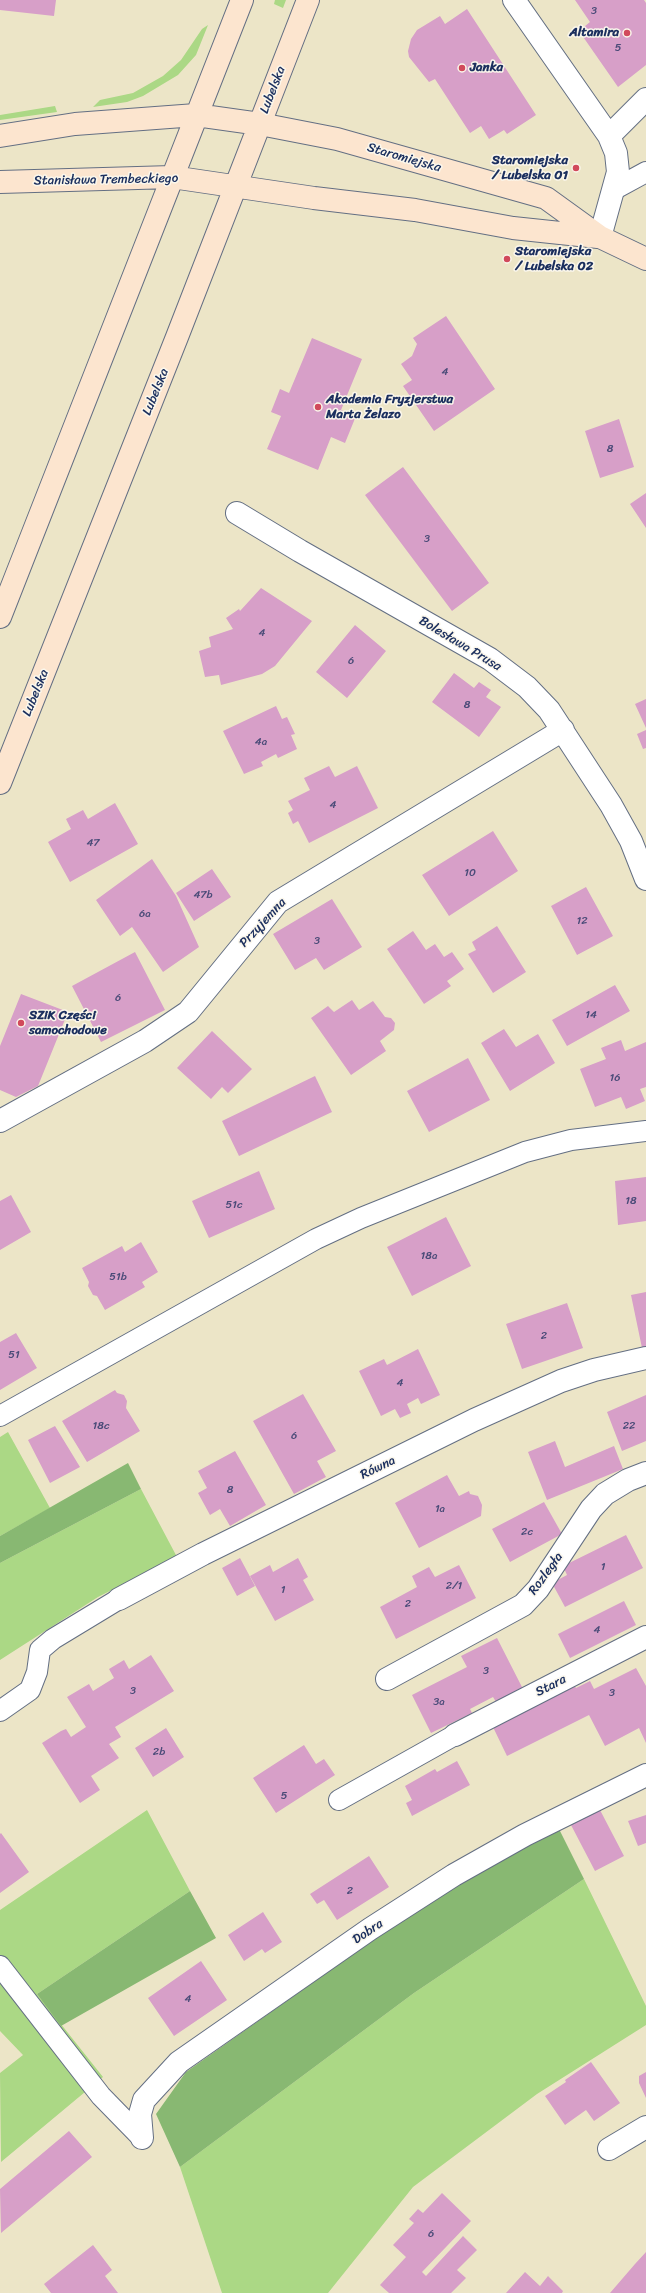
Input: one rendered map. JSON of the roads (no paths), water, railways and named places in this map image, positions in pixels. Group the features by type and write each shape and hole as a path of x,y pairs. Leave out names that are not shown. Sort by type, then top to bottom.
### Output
{"main road":[{"path":"0,617 242,0"},
{"name":"Lubelska","path":"0,782 177,337 308,0"},
{"path":"0,136 75,124 196,115"},
{"name":"Staromiejska","path":"196,115 260,124 337,139 546,198 600,237 646,259"},
{"name":"Stanisława Trembeckiego","path":"0,182 172,177 235,186"},
{"name":"Staromiejska","path":"235,186 415,210 513,228 600,237"}],"street":[{"path":"514,0 609,136 616,153 618,172 600,237"},
{"path":"609,136 646,99"},
{"name":"Bolesława Prusa","path":"237,512 300,551 490,659 527,687 549,710 611,805 631,841 646,879"},
{"name":"Przyjemna","path":"0,1121 145,1041 188,1012 278,902 563,730"},
{"name":"Równa","path":"118,1599 203,1554 474,1420 561,1381 594,1370 646,1358"},
{"name":"Rozległa","path":"387,1680 523,1605 538,1590 591,1509 606,1494 628,1480 646,1473"},
{"name":"Stara","path":"455,1735 646,1637"},
{"name":"Dobra","path":"142,2138 140,2114 144,2100 179,2062 370,1929 454,1875 525,1835 646,1775"},
{"path":"609,2149 646,2127"}],"lane":[{"path":"613,190 646,172"},
{"path":"0,1416 316,1239 361,1218 525,1152 571,1140 646,1131"},
{"path":"0,1711 30,1690 37,1672 40,1650 53,1639 118,1599"},
{"path":"339,1800 455,1735"},
{"path":"0,1966 101,2096 142,2138"}],"place":[{"name":"Altamira","path":"627,33"},
{"name":"Janka","path":"462,68"},
{"name":"Staromiejska / Lubelska 01","path":"576,168"},
{"name":"Staromiejska / Lubelska 02","path":"507,259"},
{"name":"Akademia Fryzjerstwa Marta Żelazo","path":"318,407"},
{"name":"SZiK Części samochodowe","path":"21,1023"}]}
